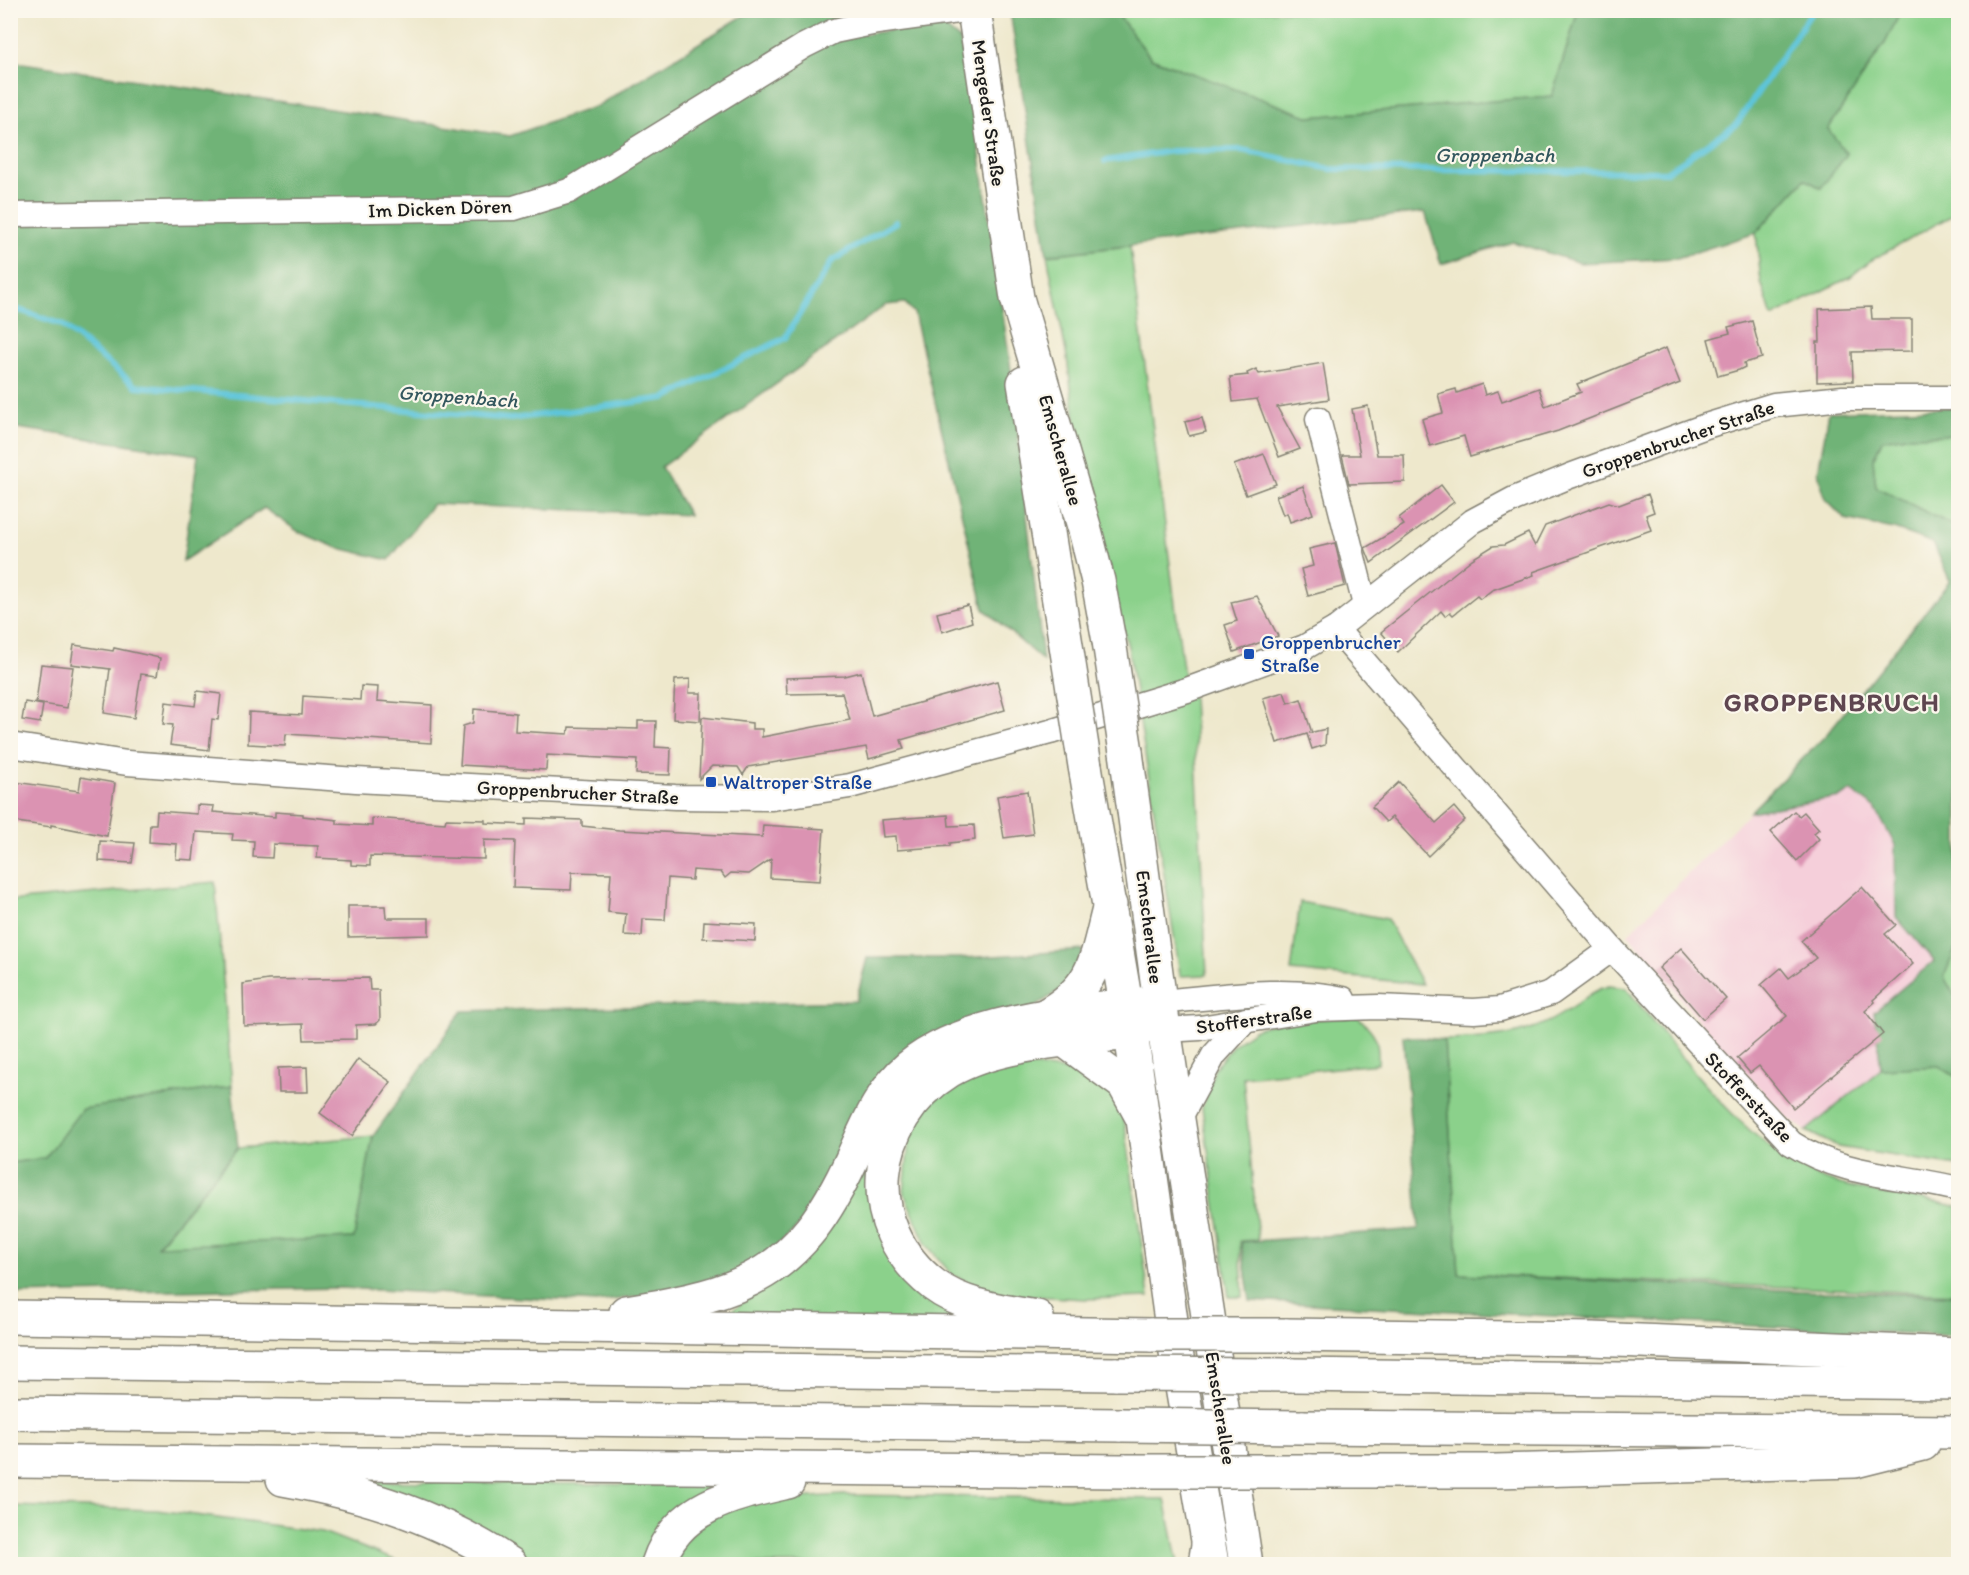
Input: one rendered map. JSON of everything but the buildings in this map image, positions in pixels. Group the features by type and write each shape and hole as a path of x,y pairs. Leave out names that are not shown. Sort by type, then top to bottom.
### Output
{"main road":[{"name":"Mengeder Straße","path":"974,10 1004,216"},
{"name":"Emscherallee","path":"1004,216 1017,298 1085,530 1098,581 1109,641 1162,1016 1246,1564"},
{"name":"Emscherallee","path":"1017,298 1018,346 1085,766 1129,1019 1170,1317 1208,1558"},
{"path":"1039,1018 1059,1007 1084,986 1093,969 1110,906"},
{"path":"533,1327 690,1302 758,1277 776,1266 816,1225 838,1189 867,1125 887,1092 908,1068 931,1052 962,1036 1008,1023 1039,1018 1129,1019 1162,1016"},
{"path":"1129,1019 1064,1040 984,1056 950,1070 926,1088 906,1110 891,1137 883,1171 883,1201 889,1228 902,1251 916,1269 936,1286 964,1300 996,1310 1112,1331 1152,1335 1592,1339 1959,1354"},
{"path":"1064,1040 1124,1084 1141,1114"},
{"path":"10,1317 533,1327 1112,1331"},
{"path":"10,1362 1959,1383"},
{"path":"10,1413 1959,1434"},
{"path":"10,1461 1126,1471 1496,1471 1855,1461 1959,1434"},
{"path":"190,1463 334,1489 423,1516 470,1539 510,1564"},
{"path":"658,1564 673,1535 689,1519 713,1503 744,1490 845,1468"}],"street":[{"name":"Im Dicken Dören","path":"10,215 514,208 569,191 804,46 834,31 877,22 964,10"},
{"name":"Groppenbrucher Straße","path":"10,745 127,763 344,779 675,797 772,798 850,786 1050,732 1253,667 1305,647 1336,629 1473,521 1514,499 1706,426 1774,405 1843,398 1959,398"},
{"path":"1318,418 1365,605"},
{"name":"Stofferstraße","path":"1336,629 1612,949 1791,1143 1830,1163 1851,1169 1959,1189"},
{"name":"Stofferstraße","path":"1162,1016 1200,1028 1316,1009 1378,1007 1474,1011 1508,1007 1551,993 1612,949"},
{"name":"Stofferstraße","path":"1162,1016 1282,992 1317,993 1378,1007"},
{"path":"1178,1120 1214,1055 1246,1020"}],"shaded area":[{"path":"1851,791 1875,808 1894,844 1896,916 1934,961 1874,1011 1881,1069 1806,1131 1786,1117 1704,1028 1628,934 1750,812 1840,797"}],"green space":[{"path":"751,11 847,11 865,34 941,24 960,40 977,135 1011,370 1043,661 984,609 914,313 905,303 886,305 661,467 689,515 433,504 389,560 335,547 299,532 264,508 183,561 198,455 11,427 10,61 510,136 597,106"},
{"path":"1010,11 1115,11 1151,58 1310,117 1552,96 1578,11 1901,11 1885,43 1828,129 1847,154 1821,188 1805,179 1756,233 1677,258 1580,263 1513,242 1441,264 1425,212 1047,255"},
{"path":"1115,11 1578,11 1552,96 1310,117 1151,58"},
{"path":"1901,11 1958,11 1958,212 1870,261 1850,277 1772,317 1761,282 1756,233 1805,179 1821,188 1828,129 1885,43"},
{"path":"1130,246 1185,684 1193,697 1207,975 1181,976 1180,974 1128,647 1082,474 1067,357 1047,255"},
{"path":"1958,407 1958,435 1906,436 1882,440 1873,460 1876,487 1958,528 1958,942 1944,977 1958,1002 1958,1078 1939,1066 1881,1069 1874,1012 1934,961 1896,917 1895,845 1875,808 1851,791 1840,797 1750,812 1826,735 1950,581 1933,543 1894,529 1845,519 1825,499 1818,472 1829,412"},
{"path":"1958,435 1958,528 1876,487 1873,460 1882,440 1906,436"},
{"path":"215,882 232,1086 83,1109 45,1158 11,1163 10,901"},
{"path":"1300,902 1387,919 1422,984 1291,971"},
{"path":"1958,942 1958,1002 1944,977"},
{"path":"1084,950 1071,982 1038,1005 752,1269 690,1290 596,1302 341,1288 11,1294 10,1163 45,1158 82,1109 232,1086 238,1148 157,1246 354,1238 373,1136 462,1011 856,1001 867,958 964,958"},
{"path":"1609,986 1626,988 1691,1069 1716,1096 1768,1146 1796,1165 1841,1184 1958,1207 1958,1294 1459,1274 1444,1040 1476,1039 1522,1032 1551,1020 1597,990"},
{"path":"1358,1017 1375,1038 1378,1064 1243,1077 1258,1240 1240,1241 1243,1297 1229,1297 1202,1108 1215,1068 1233,1045 1257,1028 1284,1021"},
{"path":"1403,1036 1444,1040 1459,1274 1824,1292 1958,1295 1958,1336 1250,1301 1241,1242 1419,1229"},
{"path":"1029,1066 1088,1073 1121,1097 1149,1297 1085,1299 995,1294 952,1275 926,1244 904,1193 909,1140 932,1100 955,1082"},
{"path":"1939,1066 1958,1078 1958,1166 1838,1147 1806,1131 1881,1069"},
{"path":"373,1136 354,1238 157,1247 238,1148"},
{"path":"872,1148 921,1290 967,1327 715,1322 765,1287"},
{"path":"364,1481 732,1486 780,1499 843,1495 1165,1499 1178,1564 529,1564"},
{"path":"11,1506 157,1510 323,1532 405,1564 11,1564"}],"waterway":[{"name":"Groppenbach","path":"1105,161 1172,151 1242,150 1330,169 1666,172 1736,125 1813,10"},
{"name":"Groppenbach","path":"10,307 61,324 136,386 511,419 665,398 785,338 832,261 896,222"}],"place":[{"name":"Groppenbrucher Straße","path":"1249,654"},
{"name":"Waltroper Straße","path":"711,782"}],"district":[{"name":"GROPPENBRUCH","path":"1832,702"}]}
